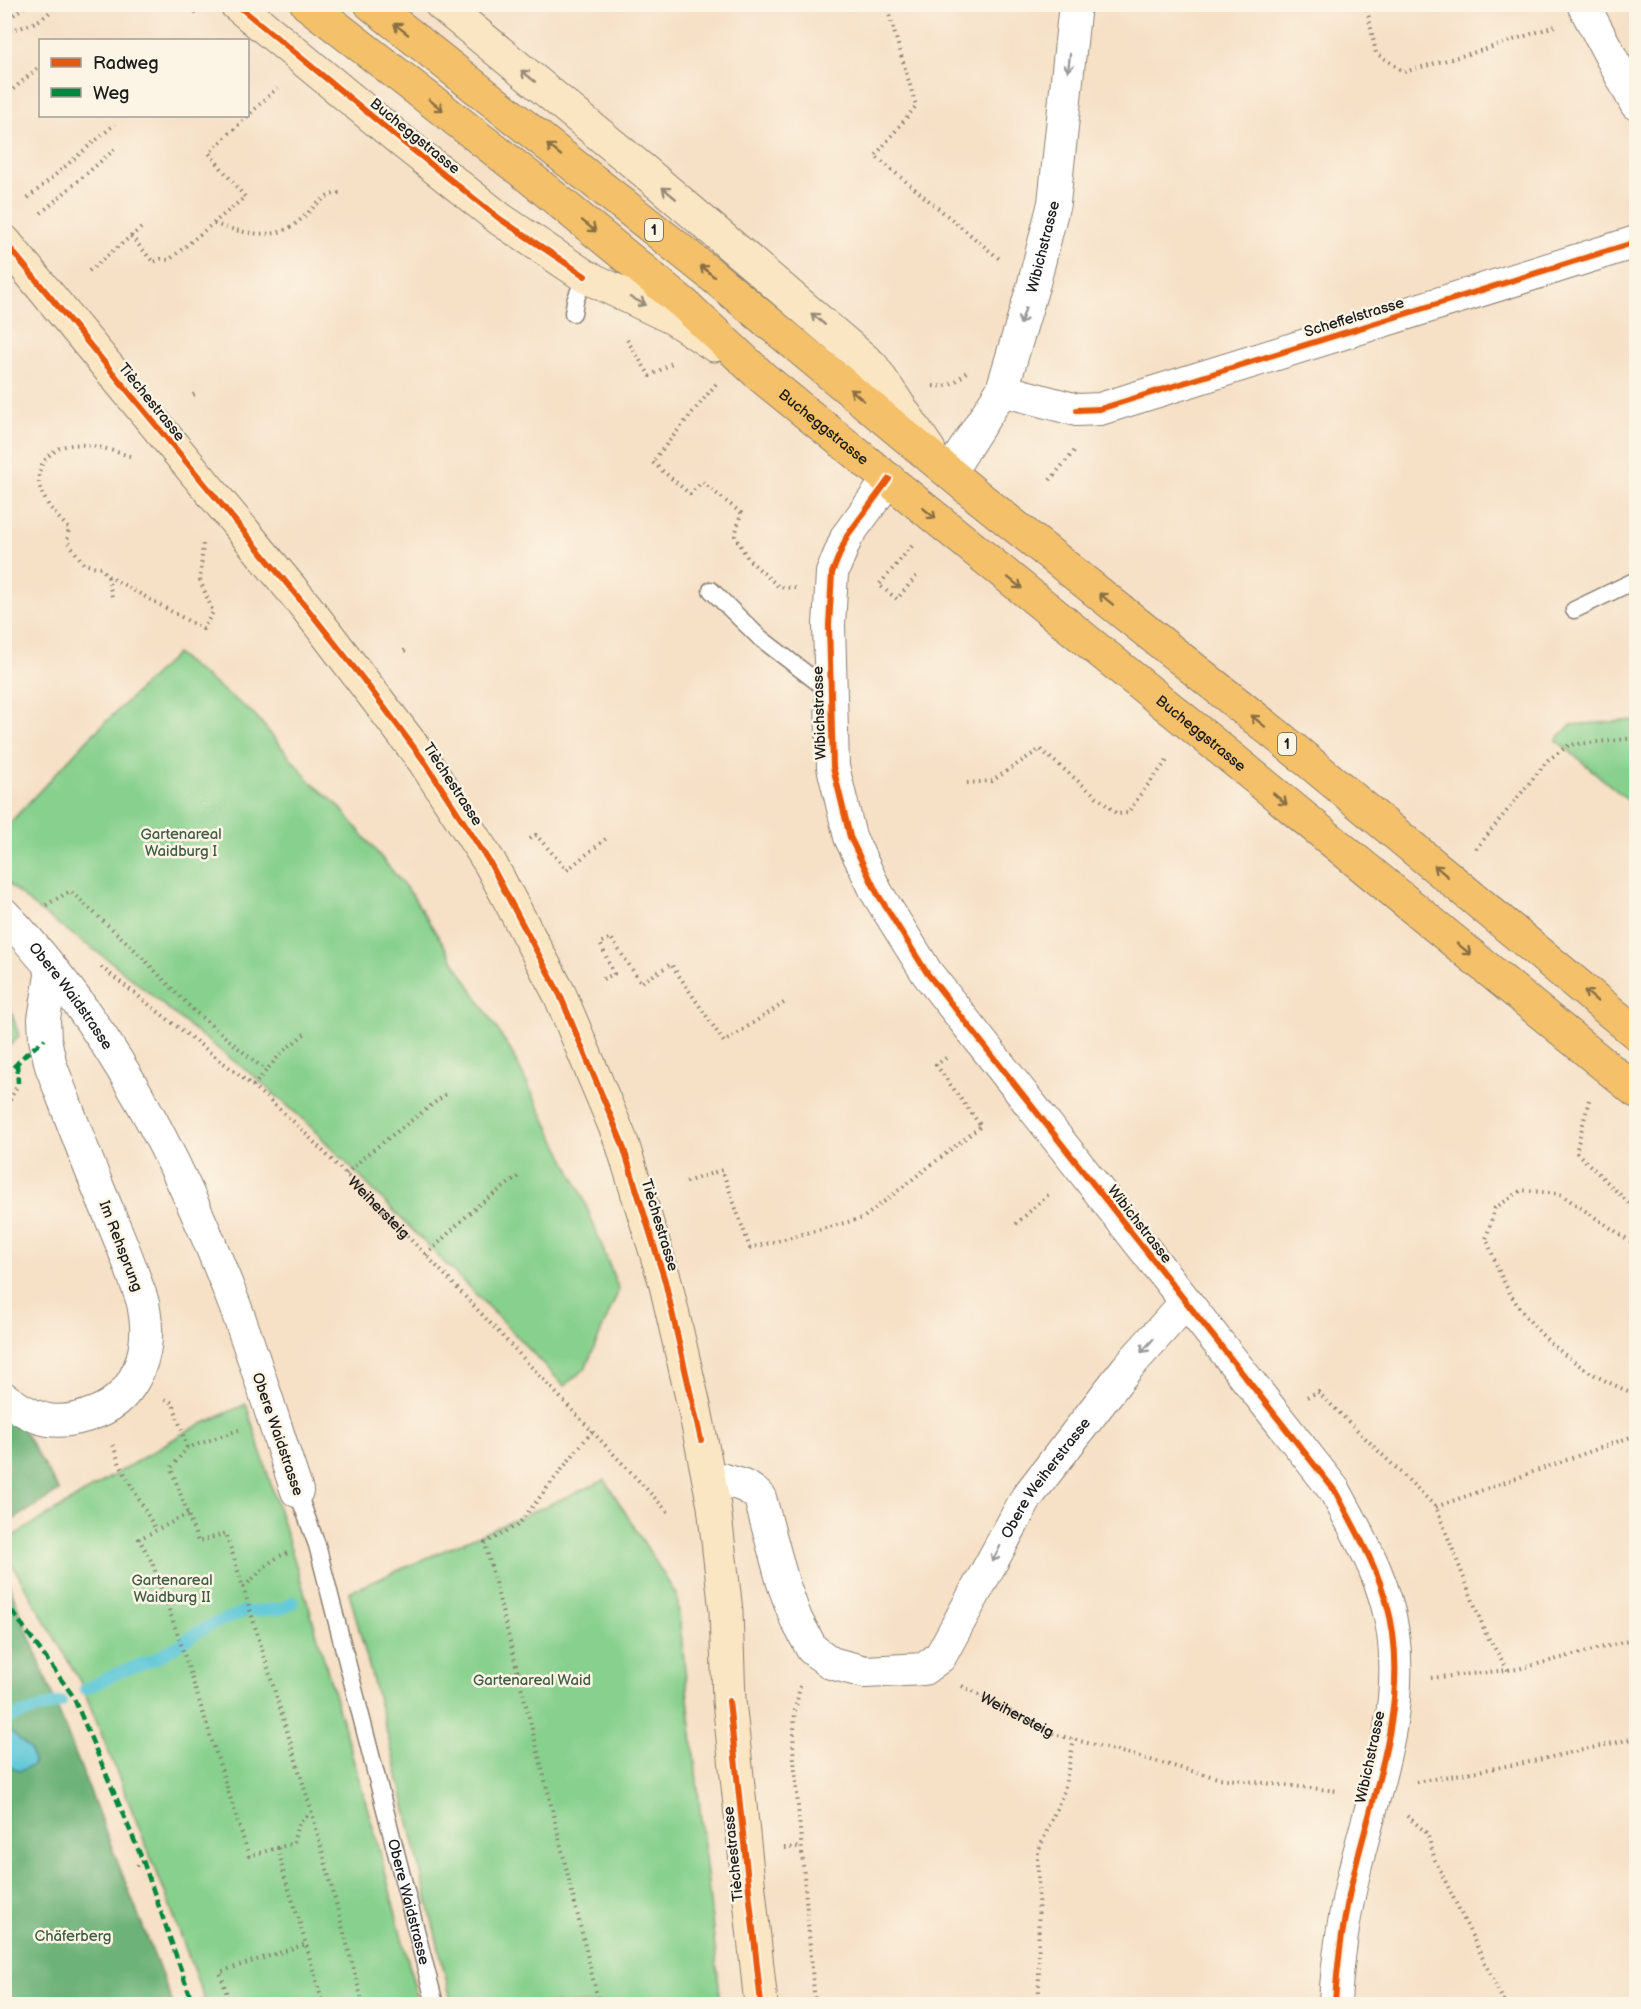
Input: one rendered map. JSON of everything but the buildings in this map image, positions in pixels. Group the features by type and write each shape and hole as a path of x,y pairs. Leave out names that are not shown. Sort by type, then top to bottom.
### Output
{"main road":[{"name":"Bucheggstrasse","path":"307,4 528,176 666,289 762,377 1562,1028 1636,1091"},
{"name":"1","path":"371,4 708,272 942,466 1279,737 1636,1033"}],"street":[{"name":"Bucheggstrasse","path":"236,4 385,128 500,219 585,276 673,318 762,377"},
{"path":"441,4 644,171 872,366 942,466"},
{"name":"Wibichstrasse","path":"942,466 1006,376 1034,283 1054,203 1075,4"},
{"path":"1583,4 1636,104"},
{"name":"Tièchestrasse","path":"4,241 307,608 424,760 490,863 560,995 622,1143 665,1281 714,1506 726,1611 729,1701 761,2004"},
{"name":"Scheffelstrasse","path":"1006,376 1077,410 1100,409 1636,242"},
{"name":"Wibichstrasse","path":"889,479 847,536 832,573 829,690 833,766 850,837 877,892 927,973 1335,1491 1365,1547 1381,1585 1393,1633 1394,1709 1377,1790 1355,1867 1337,1971 1335,2004"},
{"name":"Obere Waidstrasse","path":"14,924 52,969 104,1040 150,1114 194,1206 235,1307 297,1491"},
{"name":"Im Rehsprung","path":"4,1398 22,1411 47,1420 72,1422 100,1411 127,1391 142,1362 145,1338 144,1309 129,1263 51,1066 45,1039 44,1019 52,969"},
{"name":"Obere Weiherstrasse","path":"928,1667 940,1658 1027,1497 1127,1368 1186,1302"},
{"path":"708,1476 744,1486 760,1498 783,1583 796,1619 812,1649 831,1663 865,1672 915,1671 928,1667"}],"lane":[{"path":"573,313 585,276"},
{"path":"1574,610 1636,580"},
{"path":"711,590 759,637 829,690"},
{"name":"Obere Waidstrasse","path":"297,1491 317,1545 435,2004"}],"path":[{"path":"4,22 28,4"},
{"path":"4,30 16,30 35,22 56,4"},
{"path":"886,4 916,106 875,156 1005,264"},
{"path":"1366,4 1376,52 1404,72 1486,49 1558,25"},
{"path":"4,97 39,67"},
{"path":"249,115 274,91"},
{"path":"131,236 153,262 161,259 169,260 245,197 209,153 247,117"},
{"path":"27,198 115,124"},
{"path":"41,213 115,149"},
{"path":"214,223 240,232 270,233 288,228 332,192 343,193"},
{"path":"89,271 142,226"},
{"path":"621,330 650,376 675,361"},
{"path":"720,380 652,462 690,495 702,482 741,513 735,536 748,558 779,587 831,591"},
{"path":"193,395 198,392"},
{"path":"1050,480 1082,442"},
{"path":"130,456 105,448 82,445 60,447 42,462 38,475 43,495 53,513 69,528 67,541 84,564 101,568 108,576 203,629 213,612 200,580 203,543 198,533"},
{"path":"917,540 879,585 897,599 919,573"},
{"path":"108,576 112,597"},
{"path":"1476,849 1548,760 1569,745 1636,738"},
{"path":"968,783 992,781 1040,749 1117,814 1128,813 1171,756"},
{"path":"530,839 536,835 567,870 608,837"},
{"path":"14,924 70,891 132,947 194,1011 265,1071"},
{"path":"603,979 614,974 600,943 611,938 641,983 671,964 724,1042 786,1001"},
{"path":"253,1086 282,1052 307,1032"},
{"path":"686,1182 722,1170 750,1248 863,1218 981,1126 936,1065 975,1035"},
{"path":"10,1100 18,1083"},
{"path":"1592,1089 1576,1152 1636,1210"},
{"path":"346,1174 365,1156 446,1094"},
{"path":"426,1256 477,1206 518,1177"},
{"path":"1636,1245 1560,1194 1522,1191 1495,1208 1486,1239 1507,1287 1532,1323 1571,1361 1616,1386 1636,1394"},
{"path":"1016,1224 1044,1200"},
{"path":"1274,1412 1318,1392 1436,1507 1486,1634 1508,1670"},
{"path":"159,1395 173,1403 187,1448"},
{"path":"100,1411 120,1465 156,1530"},
{"path":"592,1431 518,1525 485,1544 599,2004"},
{"path":"225,1435 187,1448 171,1468 198,1542 226,1533 312,1813 363,2004"},
{"path":"1436,1507 1636,1435"},
{"path":"188,1514 139,1539 152,1562 178,1635 249,1856 294,1843 295,1832 299,1824 304,1817 312,1813"},
{"path":"243,1587 253,1580 267,1563 284,1554 317,1545"},
{"path":"1395,1682 1508,1670 1636,1639"},
{"path":"812,1649 801,1680 795,1712 793,1748 815,2004"},
{"path":"1377,1790 1529,1762 1636,1738"},
{"path":"1040,2004 1038,1852 1064,1791 1074,1739"},
{"path":"1427,1833 1435,1860 1505,2004"},
{"path":"784,1853 784,1848 801,1847"},
{"path":"278,1848 292,1905 323,2004"},
{"path":"137,1866 144,1861"},
{"path":"230,2004 220,1972 306,1944"}],"green space":[{"name":"Gartenareal Waidburg I","path":"176,654 255,715 310,781 338,805 412,895 511,1051 580,1190 619,1290 585,1369 564,1386 306,1122 256,1078 114,964 37,909 5,881 5,828 88,739"},
{"path":"1636,720 1636,807 1556,740 1571,725"},
{"path":"5,992 19,1036 4,1051"},
{"name":"Gartenareal Waidburg II","path":"246,1404 309,1607 380,1852 419,2004 206,2004 166,1895 81,1683 5,1552 5,1541 187,1431"},
{"path":"5,1415 23,1429 59,1491 5,1525"},
{"name":"Gartenareal Waid","path":"605,1480 677,1596 721,2004 452,2004 395,1763 349,1592"},
{"name":"Chäferberg","path":"5,1574 173,2004 5,2004"}],"water":[{"path":"5,1711 10,1731 30,1749 34,1765 19,1771 12,1768 5,1760"}],"waterway":[{"path":"255,1611 281,1609 293,1602"},
{"path":"184,1641 208,1626 246,1611"},
{"path":"85,1689 120,1672 155,1659 177,1646"},
{"path":"8,1718 61,1702"}],"marked path":[{"path":"4,1077 26,1054 45,1039"},
{"path":"17,1063 18,1083"},
{"path":"4,1600 73,1696 143,1861 193,2004"}],"cycle path":[{"path":"236,4 500,219 585,276"},
{"path":"4,241 363,679 424,761 490,863 560,995 622,1143 665,1281 701,1440"},
{"path":"1077,410 1100,409 1636,242"},
{"path":"889,479 847,536 832,573 829,625 833,767 850,837 877,893 927,973 1335,1491 1370,1559 1384,1595 1393,1633 1395,1692 1386,1750 1348,1899 1335,2004"},
{"path":"729,1701 761,2004"}]}
